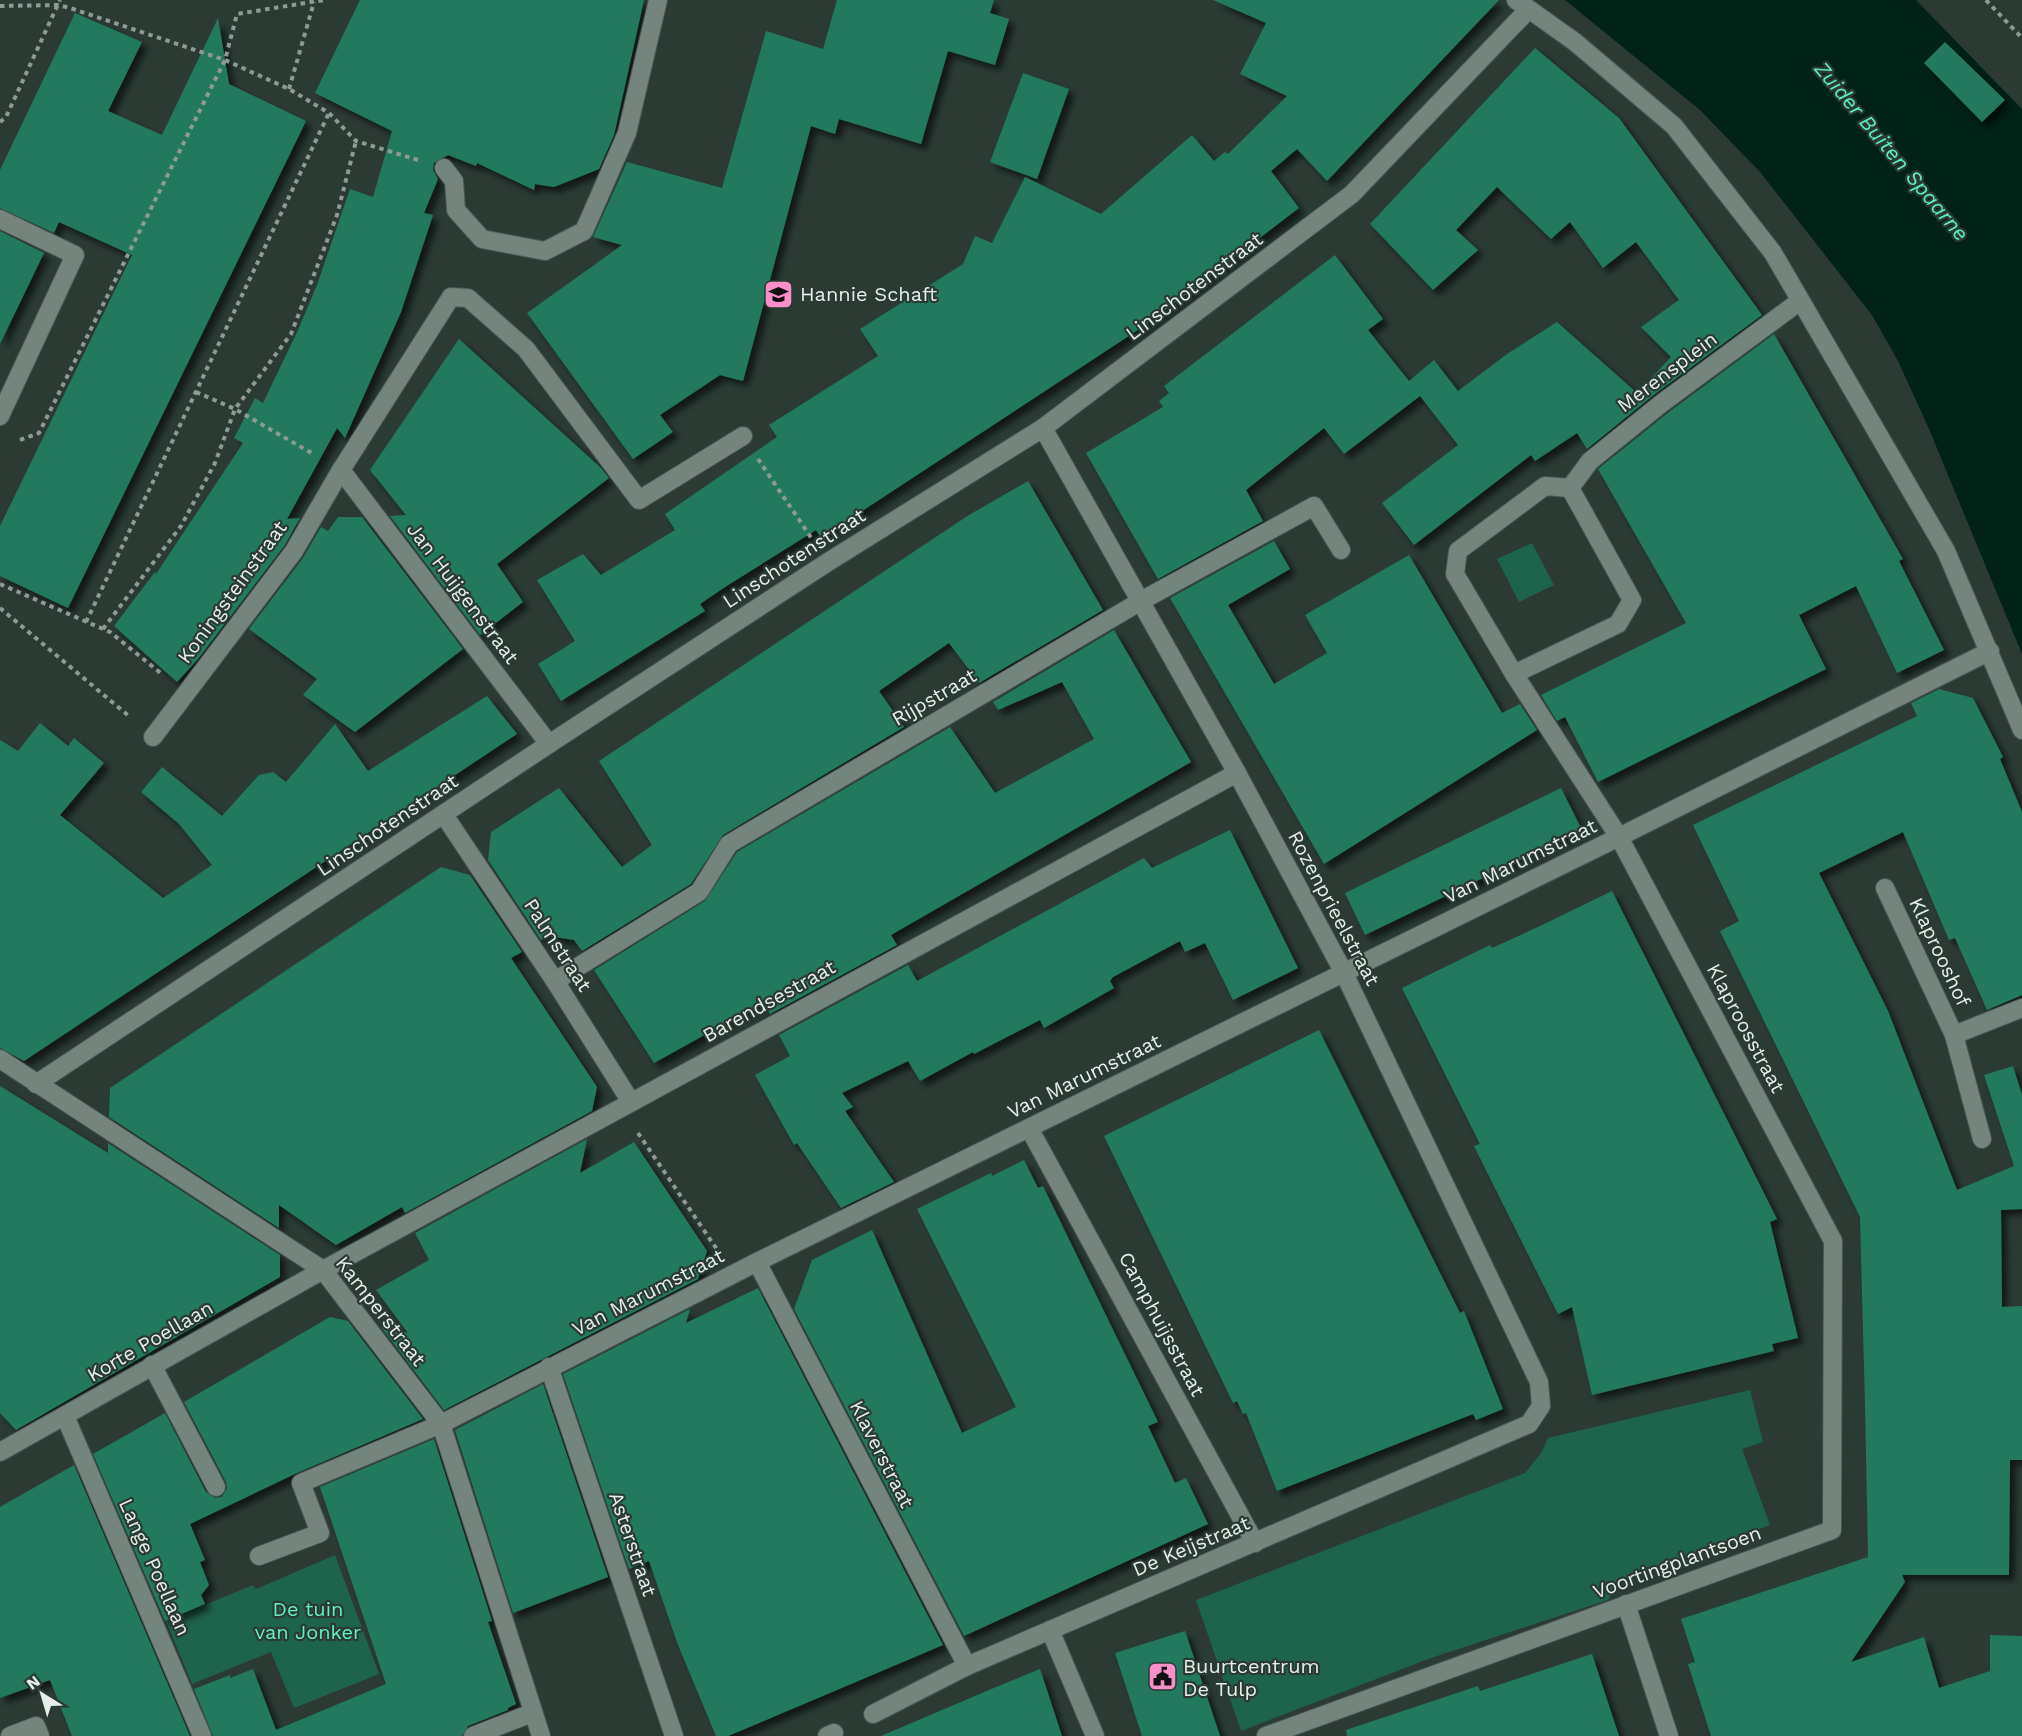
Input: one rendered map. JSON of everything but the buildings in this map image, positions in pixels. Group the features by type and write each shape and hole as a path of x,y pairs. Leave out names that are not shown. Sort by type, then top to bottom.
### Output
{"street":[{"path":"444,168 454,181 456,210 482,239 545,251 584,231 627,133 658,0"},
{"path":"1522,5 1575,42 1674,126 1773,253 1946,551 2022,730"},
{"name":"Linschotenstraat","path":"36,1084 828,562 1043,428 1352,194 1522,5"},
{"path":"0,219 75,255 0,416"},
{"name":"Koningsteinstraat","path":"153,737 294,551 341,470 451,297 468,298 526,349 639,500 743,436"},
{"name":"Merensplein","path":"1570,488 1590,461 1662,403 1800,300"},
{"name":"Rozenprieelstraat","path":"1043,428 1237,773 1344,973 1539,1382 1541,1406 1529,1424"},
{"name":"Jan Huijgenstraat","path":"341,470 549,744"},
{"path":"1514,674 1618,624 1632,600 1570,488 1545,486 1458,551 1455,574 1514,674 1619,837"},
{"name":"Rijpstraat","path":"555,981 699,892 729,844 1141,601 1314,506 1341,550"},
{"name":"Van Marumstraat","path":"260,1556 320,1533 301,1483 441,1424 758,1262 1990,651"},
{"name":"Barendsestraat","path":"323,1270 1237,773"},
{"name":"Palmstraat","path":"444,815 555,981 626,1105"},
{"name":"Klaproosstraat","path":"1619,837 1833,1241"},
{"name":"Klaprooshof","path":"1885,888 1954,1035 1982,1139"},
{"name":"Klaprooshof","path":"1954,1035 2022,1008"},
{"name":"Kamperstraat","path":"0,1059 323,1270 441,1424 541,1736"},
{"name":"Camphuijsstraat","path":"1029,1128 1254,1543"},
{"name":"Voortingplantsoen","path":"1266,1736 1832,1530 1833,1241"},
{"name":"Klaverstraat","path":"758,1262 967,1666"},
{"name":"Korte Poellaan","path":"0,1452 323,1270"},
{"path":"152,1365 216,1487"},
{"name":"Asterstraat","path":"549,1367 674,1736"},
{"name":"Lange Poellaan","path":"64,1416 202,1736"},
{"name":"De Keijstraat","path":"873,1714 967,1666 1529,1424"},
{"path":"1626,1605 1670,1736"},
{"path":"1050,1630 1095,1736"},
{"path":"473,1736 532,1713"},
{"path":"10,1736 38,1731"}],"path":[{"path":"10,444 39,433 225,60 237,14 324,0"},
{"path":"1986,0 2022,38"},
{"path":"0,6 59,2 225,60 289,88 329,113 356,141 444,168"},
{"path":"0,122 6,117 59,2"},
{"path":"289,88 314,2"},
{"path":"87,622 329,113"},
{"path":"103,629 181,526 215,463 235,409 291,334 336,215 356,141"},
{"path":"196,392 235,409 341,470"},
{"path":"743,436 828,562"},
{"path":"0,584 103,629 186,693"},
{"path":"0,608 153,737"},
{"path":"626,1105 734,1274"}],"green space":[{"path":"1532,543 1554,585 1519,602 1497,559"},
{"path":"1750,1390 1763,1442 1742,1449 1770,1525 1617,1582 1608,1600 1431,1658 1241,1731 1196,1600 1525,1473 1541,1453 1548,1438"},
{"name":"De tuin van Jonker","path":"335,1555 379,1674 294,1708 271,1652 192,1684 166,1621 253,1585 256,1589"}],"water":[{"name":"Zuider Buiten Spaarne","path":"1565,0 1916,0 2022,109 2022,654 1929,429 1898,361 1872,315 1760,172 1700,110"}],"place":[{"name":"Hannie Schaft","path":"779,294"},
{"name":"Buurtcentrum De Tulp","path":"1162,1677"}]}
